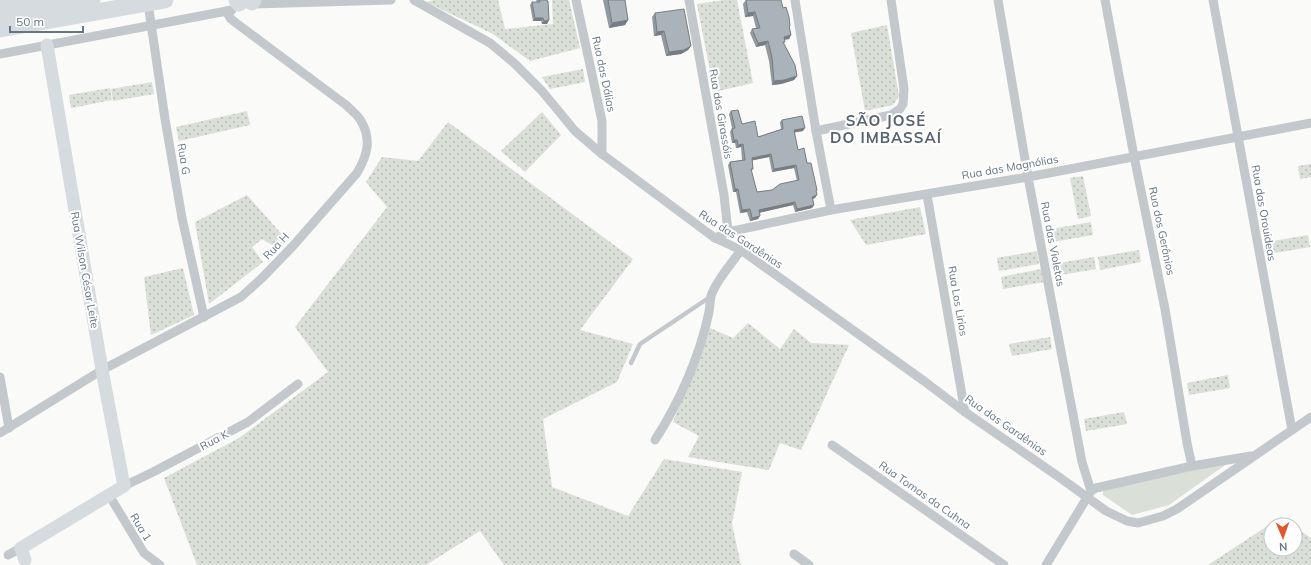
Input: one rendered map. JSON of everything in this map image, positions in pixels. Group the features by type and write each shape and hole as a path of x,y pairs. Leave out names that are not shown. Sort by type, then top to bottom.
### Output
{"highway":[{"path":"0,15 92,0"},
{"path":"0,29 165,0"}],"street":[{"path":"0,54 152,25 244,3 391,0"},
{"name":"Rua das Gardênias","path":"414,0 490,43 514,62 542,91 575,131 602,154 715,238 741,250 965,412 1089,495 1106,511 1127,521 1138,523 1150,520 1163,516 1183,505 1311,417"},
{"name":"Rua das Dálias","path":"576,0 602,122 602,154"},
{"name":"Rua dos Girassóis","path":"689,0 724,195 728,232"},
{"path":"795,0 816,131 831,210"},
{"path":"816,131 891,115 900,109 903,104 904,89 891,0"},
{"name":"Rua das Violetas","path":"998,0 1028,177 1089,495"},
{"name":"Rua dos Gerânios","path":"1105,0 1134,156 1166,309 1192,466"},
{"name":"Rua das Orouideas","path":"1213,0 1292,430"},
{"path":"0,1 48,7"},
{"name":"Rua G","path":"148,3 165,119 182,218 204,317"},
{"name":"Rua H","path":"0,433 102,370 241,297 292,247 357,173 368,148 366,133 361,121 346,105 231,18 244,3"},
{"name":"Rua Wilson César Leite","path":"47,45 102,370 116,490"},
{"name":"Rua das Magnólias","path":"715,238 728,232 831,210 1028,177 1311,123"},
{"name":"Rua Los Lirios","path":"928,194 965,412"},
{"path":"655,440 686,384 709,311 711,296 741,250"},
{"path":"0,377 9,428"},
{"name":"Rua K","path":"8,555 25,558 116,490 248,422 298,384"},
{"name":"Rua Tomas da Cuhna","path":"832,445 1004,565"},
{"name":"Rua das Gardênias","path":"1089,495 1096,488 1104,486 1192,466 1254,455"},
{"name":"Rua 1","path":"116,490 144,553 160,565"},
{"path":"1046,565 1089,495"},
{"path":"794,554 809,565"}],"lane":[{"path":"631,363 640,344 711,296"}],"shaded area":[{"path":"434,0 498,0 505,29 553,24 552,0 569,0 580,48 530,61 493,34 426,2"},
{"path":"724,0 737,0 753,83 714,92 697,4"},
{"path":"887,25 899,96 893,105 865,111 851,33"},
{"path":"583,69 585,82 550,89 542,77"},
{"path":"152,82 154,94 113,101 111,89"},
{"path":"110,88 112,100 71,108 69,95"},
{"path":"247,111 250,125 179,141 176,127"},
{"path":"542,112 561,135 525,172 501,151"},
{"path":"448,122 633,259 580,330 633,344 617,382 543,419 552,487 628,516 664,459 742,472 732,524 741,565 504,565 480,531 426,565 197,565 164,478 239,438 328,372 295,327 387,207 366,182 382,157 418,161"},
{"path":"1311,164 1311,177 1300,179 1298,166"},
{"path":"1083,176 1091,216 1078,219 1070,178"},
{"path":"247,195 286,239 279,249 262,239 252,247 263,262 209,304 195,222"},
{"path":"920,207 926,234 866,245 850,220"},
{"path":"1091,222 1093,235 1053,242 1051,229"},
{"path":"1308,235 1310,247 1269,254 1267,242"},
{"path":"1139,250 1141,262 1100,270 1098,257"},
{"path":"1037,251 1039,264 999,271 997,258"},
{"path":"1094,257 1096,269 1055,276 1053,264"},
{"path":"183,268 194,315 151,335 144,277"},
{"path":"1041,269 1044,282 1003,289 1001,277"},
{"path":"748,323 780,349 794,329 811,343 849,345 801,450 780,443 769,470 688,457 699,436 673,422 710,328 733,338"},
{"path":"1050,337 1052,349 1012,356 1009,344"},
{"path":"1228,375 1230,388 1189,395 1187,383"},
{"path":"1124,412 1127,424 1086,431 1084,419"},
{"path":"1228,463 1169,505 1132,515 1103,495 1103,489"},
{"path":"1263,529 1263,557 1303,557 1303,532 1311,538 1311,565 1208,565"}],"building":[{"path":"539,0 548,1 549,20 544,21 543,18 535,18 532,2 540,2"},
{"path":"608,0 625,0 628,20 612,23"},
{"path":"746,0 781,0 783,8 786,7 791,35 784,37 785,42 783,42 795,65 797,76 774,81 772,57 768,41 758,43 752,29 760,28 755,12 748,13"},
{"path":"684,9 691,46 684,50 669,52 664,31 657,32 655,13"},
{"path":"738,110 742,124 755,121 758,137 783,129 782,120 802,116 805,128 794,130 798,150 804,148 807,163 811,163 817,190 817,195 812,197 814,205 797,209 795,202 759,210 760,216 752,218 750,209 742,210 738,189 735,189 730,162 745,160 743,144 738,145 737,140 734,140 732,129 735,128 731,111","holes":["771,154 774,169 796,165 799,180 780,184 772,190 757,192 751,169 753,169 752,158"]}],"district":[{"name":"SÃO JOSÉ DO IMBASSAÍ","path":"886,128"}]}
